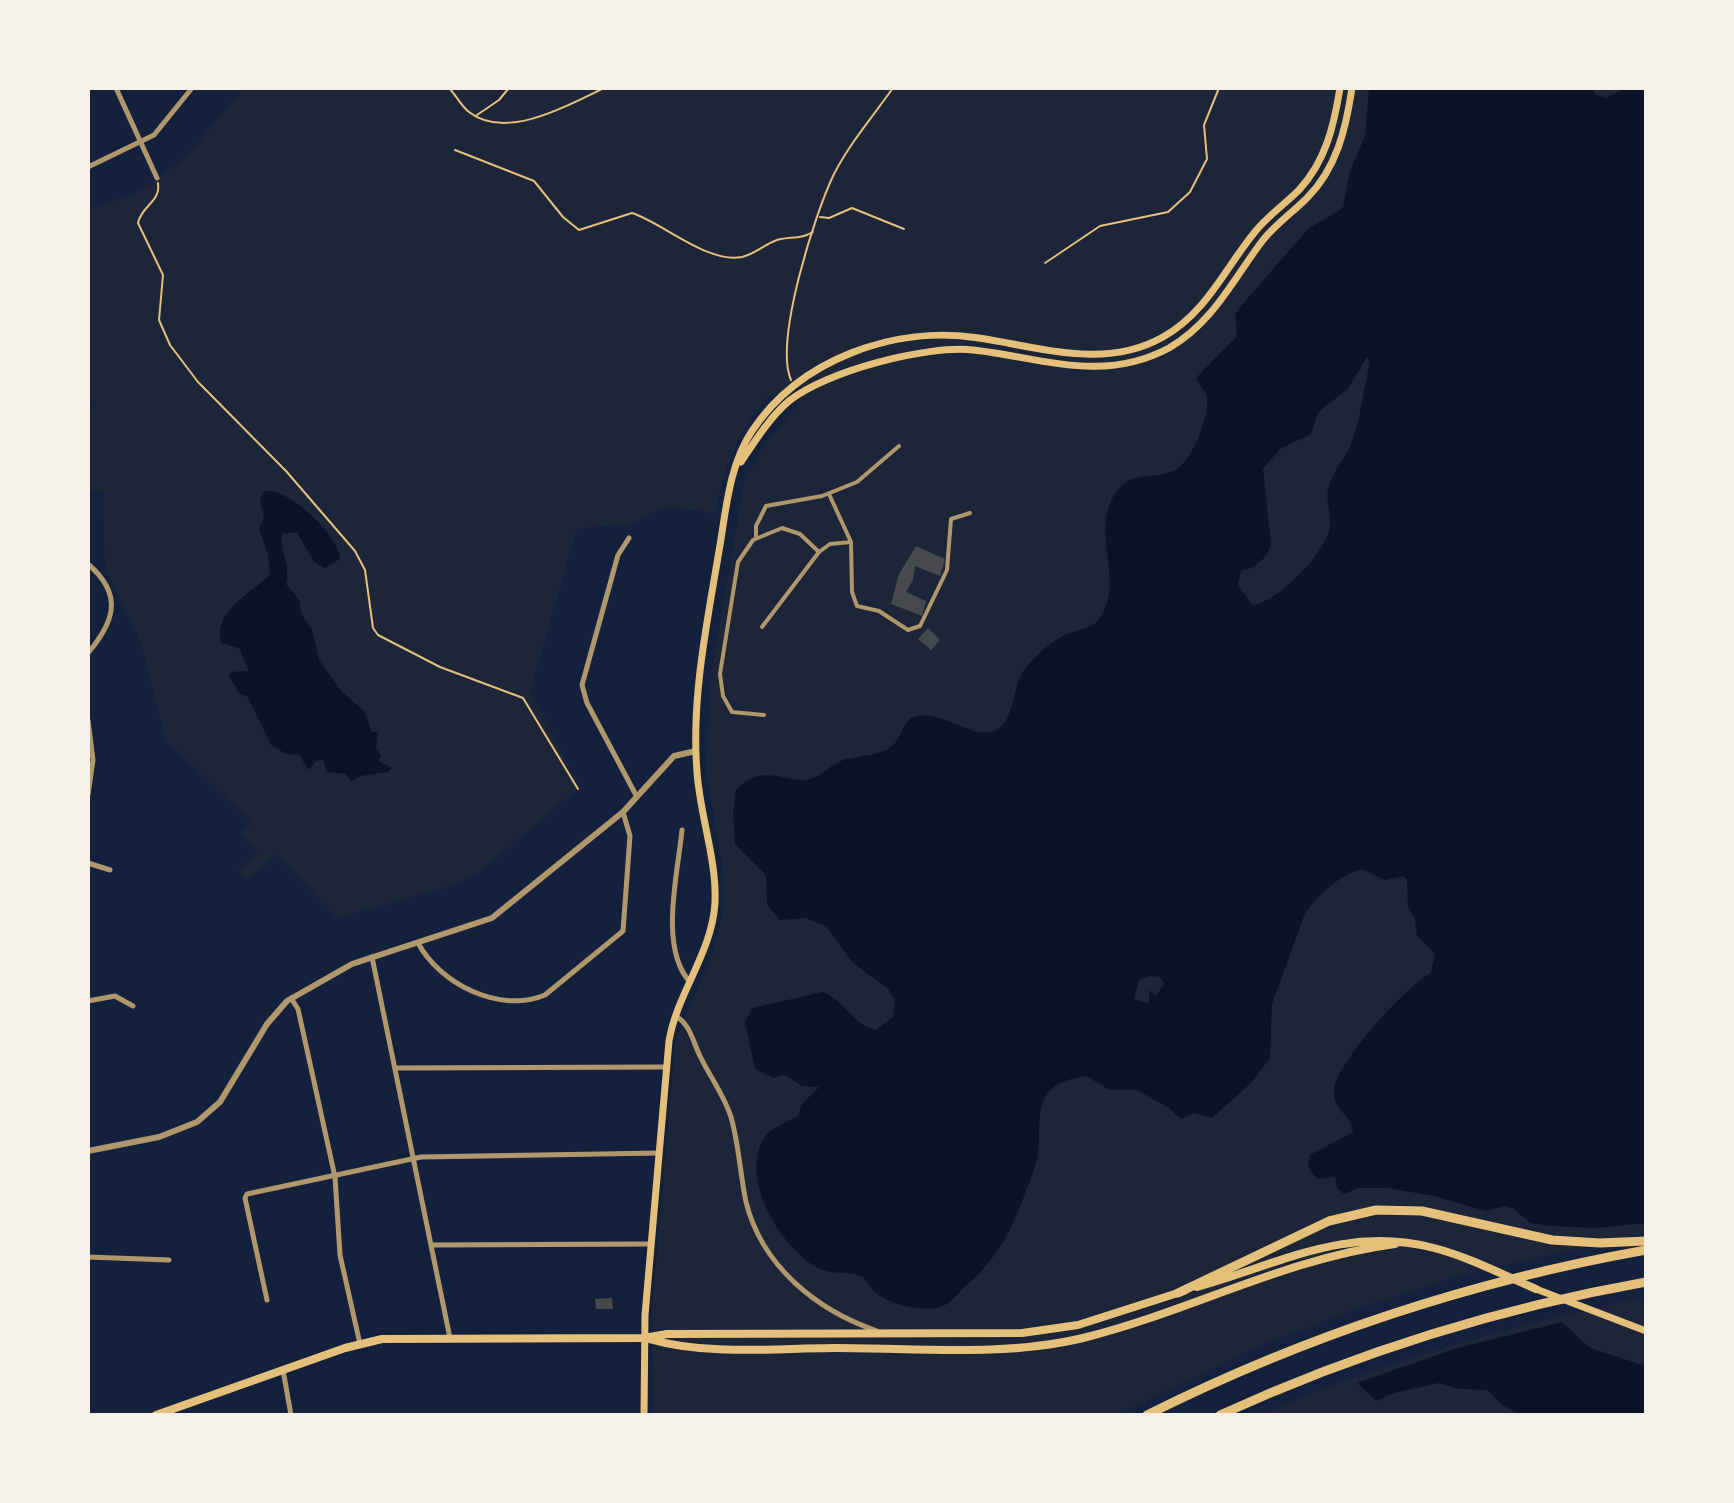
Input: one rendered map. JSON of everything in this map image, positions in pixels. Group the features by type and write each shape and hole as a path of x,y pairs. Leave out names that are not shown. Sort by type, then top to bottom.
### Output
{"highway":[{"path":"1178,1293 1329,1221 1376,1210 1422,1211 1552,1240 1600,1243 1646,1241"},
{"path":"1147,1415 1253,1365 1393,1313 1536,1272 1646,1250"},
{"path":"1220,1415 1323,1371 1434,1333 1534,1306 1646,1282"}],"main road":[{"path":"644,1415 644,1338 666,1067 675,1016 709,936 715,899 696,751 704,645 728,498 750,434 793,385 822,367 859,351 914,336 976,337 1040,351 1074,354 1125,350 1159,339 1198,309 1259,226 1312,173 1329,137 1340,88"},
{"path":"737,468 766,427 795,397 826,381 907,355 937,349 970,350 1039,364 1089,366 1139,360 1177,343 1216,307 1270,232 1312,194 1326,174 1343,133 1352,88"},
{"path":"156,1415 382,1339 644,1338 667,1334 1008,1334 1050,1330 1092,1321 1332,1244 1378,1239 1457,1256 1601,1316 1646,1331"},
{"path":"644,1338 670,1345 729,1349 1039,1345 1111,1330 1335,1255 1405,1243"}],"street":[{"path":"116,88 157,178"},
{"path":"88,167 141,143 158,131 192,88"},
{"path":"756,538 756,526 766,506 829,494 864,479 899,446"},
{"path":"829,494 843,517 851,542 852,592 857,606 879,611 908,630 920,626 942,585 949,558 951,519 970,513"},
{"path":"764,715 738,715 730,711 723,696 720,674 736,569 742,554 756,538 785,528 800,534 819,552"},
{"path":"629,538 618,555 582,685 589,707 637,797"},
{"path":"762,627 819,552 830,544 851,542"},
{"path":"88,564 100,577 112,614 110,625 88,653"},
{"path":"88,720 93,760 88,795"},
{"path":"88,1151 165,1136 205,1116 227,1091 273,1016 291,998 337,971 372,957 473,927 502,912 623,812 673,758 696,751"},
{"path":"418,943 433,965 487,998 530,999 545,995 623,931 630,836 623,812"},
{"path":"682,830 672,948 677,965 689,981"},
{"path":"88,863 110,870"},
{"path":"372,957 450,1338"},
{"path":"88,1001 115,996 133,1006"},
{"path":"291,998 298,1009 334,1174 340,1255 360,1344"},
{"path":"675,1016 686,1024 726,1103 747,1204 767,1252 787,1276 818,1300 861,1325 889,1334"},
{"path":"395,1068 666,1067"},
{"path":"267,1300 246,1195 414,1158 659,1153"},
{"path":"431,1245 650,1244"},
{"path":"88,1257 169,1260"},
{"path":"283,1370 291,1415"}],"path":[{"path":"449,88 467,111 504,122 522,121 604,88"},
{"path":"476,116 499,100 509,88"},
{"path":"793,385 787,363 789,318 813,232 835,173 893,88"},
{"path":"1045,263 1106,223 1155,215 1178,204 1203,173 1208,145 1205,121 1219,88"},
{"path":"455,150 534,181 563,217 579,230 632,213 670,234 733,258 750,254 778,240 799,239 813,232"},
{"path":"157,178 159,191 138,223 163,275 159,320 178,358 286,471 355,551 363,566 373,628 378,635 470,679 518,695 533,711 578,789"},
{"path":"819,217 829,218 852,208 904,229"}],"shaded area":[{"path":"244,88 1646,88 1646,1233 1461,1275 1347,1312 1254,1348 1117,1415 654,1415 651,1319 676,1038 713,954 724,906 724,876 706,770 711,676 744,483 767,440 799,403 769,396 758,409 734,450 715,513 670,507 659,509 632,524 577,528 530,692 580,787 479,872 457,884 337,918 277,854 246,880 238,870 258,853 241,833 252,823 166,740 140,640 105,568 103,490 88,491 88,409 96,409 95,400 88,403 88,209 139,191 159,178 194,147"},
{"path":"1369,88 1593,88 1596,95 1606,98 1625,88 1646,88 1646,1223 1597,1228 1530,1223 1513,1208 1504,1206 1486,1211 1434,1196 1388,1188 1358,1188 1344,1194 1337,1188 1335,1177 1318,1179 1313,1174 1309,1165 1310,1155 1353,1132 1334,1097 1346,1062 1374,1026 1431,973 1435,953 1417,936 1415,919 1408,907 1407,879 1403,876 1385,880 1362,869 1329,887 1304,916 1272,1004 1270,1058 1252,1082 1212,1118 1194,1113 1181,1119 1169,1108 1137,1090 1109,1090 1087,1076 1066,1081 1052,1089 1044,1099 1041,1111 1034,1170 1009,1232 992,1258 945,1305 925,1309 890,1301 876,1293 860,1276 823,1270 804,1258 778,1229 760,1192 758,1155 764,1138 799,1115 801,1105 819,1087 802,1086 785,1075 773,1078 755,1069 745,1022 752,1008 823,992 861,1023 876,1030 893,1017 895,1000 888,989 852,962 827,927 806,918 780,920 767,904 766,875 735,844 733,813 736,790 757,776 805,780 816,777 841,761 881,752 896,742 907,722 914,717 934,717 982,733 991,732 1005,722 1020,677 1033,660 1059,638 1098,621 1110,590 1106,525 1108,508 1116,492 1134,478 1171,472 1192,451 1207,407 1206,395 1196,378 1237,336 1235,315 1240,307 1308,229 1343,208 1350,171 1365,136","holes":["1367,357 1370,362 1356,427 1328,489 1330,526 1325,541 1297,577 1262,603 1252,605 1238,585 1241,571 1260,562 1271,544 1263,469 1280,449 1311,434 1318,412 1348,389","1160,977 1164,984 1156,996 1149,990 1149,1004 1134,999 1139,980"]},
{"path":"265,491 285,496 298,504 321,525 337,549 340,559 325,568 314,562 297,532 282,534 286,584 300,601 301,613 313,632 319,660 342,692 364,711 372,732 378,732 376,748 381,755 378,761 392,768 388,772 361,776 351,782 346,774 327,772 323,760 316,761 309,770 299,755 286,754 271,745 248,697 239,693 229,676 230,672 249,671 239,648 221,643 222,621 235,604 270,575 268,554 259,529 264,517 260,500"},
{"path":"1646,1297 1646,1415 1260,1415 1354,1377 1450,1346"},
{"path":"1562,1322 1590,1348 1646,1366 1646,1415 1522,1415 1501,1404 1488,1390 1460,1389 1439,1383 1393,1393 1376,1401 1357,1383 1457,1348"}],"building":[{"path":"916,546 945,559 940,576 915,566 913,580 906,592 926,601 922,616 891,604 899,574"},
{"path":"928,628 940,640 931,650 918,639"},
{"path":"612,1298 613,1309 596,1309 595,1299"}]}
